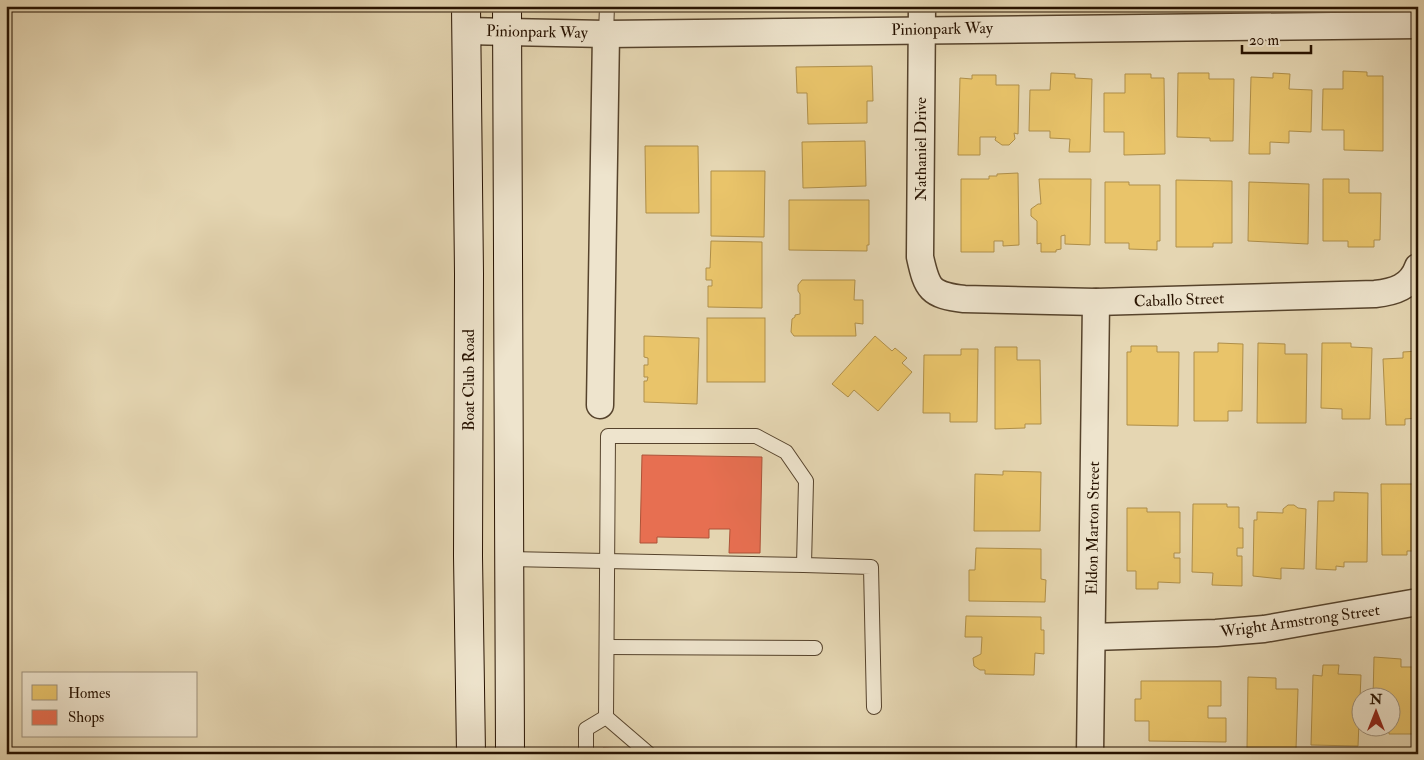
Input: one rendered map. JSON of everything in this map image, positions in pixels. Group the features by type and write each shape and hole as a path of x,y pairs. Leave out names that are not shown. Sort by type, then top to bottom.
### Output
{"main road":[{"name":"Boat Club Road","path":"466,18 469,274 468,556 471,754"},
{"path":"507,19 510,754"}],"street":[{"name":"Pinionpark Way","path":"466,18 507,19 606,34 922,18 1418,25"},
{"name":"Nathaniel Drive","path":"922,18 920,257 924,277 932,288"},
{"path":"600,405 606,34"},
{"name":"Caballo Street","path":"932,288 942,296 964,299 1096,302 1375,294 1393,292 1410,282 1418,268"},
{"name":"Eldon Marton Street","path":"1090,754 1096,302"},
{"name":"Wright Armstrong Street","path":"1092,637 1216,633 1264,629 1418,602"}],"lane":[{"path":"606,34 607,6"},
{"path":"606,717 608,436 756,436 786,452 806,482 804,566"},
{"path":"509,560 871,567 874,707"},
{"path":"607,647 815,648"},
{"path":"586,754 586,729 606,717"},
{"path":"606,717 649,754"}],"building: Homes":[{"path":"872,66 873,101 867,101 867,123 808,124 807,93 797,93 796,67"},
{"path":"1343,71 1367,72 1367,76 1383,76 1383,151 1344,150 1344,130 1322,130 1323,89 1343,89"},
{"path":"1051,73 1075,74 1075,78 1092,79 1090,152 1069,152 1070,139 1050,138 1050,131 1029,131 1030,90 1050,90"},
{"path":"1178,73 1209,73 1209,79 1234,79 1233,141 1210,141 1210,138 1177,137"},
{"path":"1273,73 1290,74 1289,89 1312,90 1311,132 1289,131 1289,143 1270,142 1270,154 1249,154 1251,77 1273,78"},
{"path":"1125,74 1151,74 1151,78 1164,78 1165,154 1124,155 1124,132 1104,132 1104,93 1125,93"},
{"path":"972,75 996,75 996,85 1019,85 1018,134 1014,133 1015,139 1009,145 1002,145 995,140 996,137 980,137 980,155 958,155 960,78 972,79"},
{"path":"865,141 866,186 803,188 802,142"},
{"path":"645,146 698,146 699,213 646,213"},
{"path":"711,171 765,171 764,237 711,236"},
{"path":"1018,173 1019,245 1003,246 1003,241 994,241 994,252 961,252 961,179 989,179 989,176 997,176 997,174"},
{"path":"1039,179 1091,179 1090,245 1065,244 1065,235 1061,236 1061,249 1056,250 1056,252 1041,252 1041,243 1037,244 1037,221 1031,216 1031,209 1041,204"},
{"path":"1323,179 1349,179 1349,193 1381,193 1380,240 1374,240 1374,247 1348,247 1348,241 1323,241"},
{"path":"1176,180 1232,181 1232,243 1213,243 1213,247 1176,247"},
{"path":"1105,182 1129,182 1129,185 1160,185 1160,241 1157,241 1157,250 1129,249 1129,243 1105,243"},
{"path":"1249,182 1309,184 1308,244 1248,241"},
{"path":"789,200 869,200 869,245 867,245 867,251 789,250"},
{"path":"711,241 762,242 762,308 708,307 708,286 712,286 712,280 706,280 706,268 710,268"},
{"path":"802,280 855,280 854,300 863,300 863,324 855,323 856,336 794,336 791,332 792,319 795,315 800,314 798,285"},
{"path":"707,318 765,318 765,382 707,382"},
{"path":"644,336 699,338 697,404 644,402 644,381 647,381 648,377 644,377 644,365 648,365 648,358 644,357"},
{"path":"875,336 892,351 895,348 907,358 902,363 912,372 878,411 854,390 848,397 832,384"},
{"path":"1218,343 1243,344 1242,411 1228,411 1228,421 1194,421 1194,352 1218,352"},
{"path":"1258,343 1285,344 1285,354 1307,354 1306,423 1257,423"},
{"path":"1322,343 1351,343 1351,347 1372,348 1370,419 1342,419 1342,409 1321,408"},
{"path":"1131,346 1157,346 1157,352 1179,352 1178,426 1127,425 1127,352 1131,352"},
{"path":"995,347 1017,347 1017,360 1040,360 1041,424 1025,424 1025,428 995,429"},
{"path":"961,349 978,349 977,422 950,422 950,413 923,413 924,355 961,355"},
{"path":"1418,351 1418,418 1405,419 1405,425 1386,425 1383,359 1403,358 1403,352"},
{"path":"1003,471 1041,472 1040,531 974,531 975,474 1003,475"},
{"path":"1381,484 1418,484 1418,551 1407,551 1407,555 1382,555"},
{"path":"1334,492 1368,493 1367,562 1344,562 1344,567 1336,566 1336,570 1316,569 1318,501 1334,501"},
{"path":"1193,504 1227,504 1227,507 1239,507 1239,528 1243,528 1243,548 1237,548 1237,556 1242,556 1242,586 1212,585 1213,573 1192,572"},
{"path":"1288,505 1306,509 1304,569 1281,568 1281,579 1253,576 1254,520 1257,520 1257,512 1283,513 1283,509"},
{"path":"1127,508 1147,508 1147,512 1180,512 1180,553 1174,553 1174,558 1180,558 1180,583 1158,582 1158,589 1136,589 1136,571 1127,571"},
{"path":"976,548 1041,549 1041,579 1046,580 1045,602 969,601 969,570 975,570"},
{"path":"966,616 1041,617 1041,630 1044,630 1044,654 1035,653 1034,675 985,674 985,670 980,670 974,666 973,658 981,654 982,637 965,637"},
{"path":"1374,657 1401,659 1401,667 1418,667 1418,734 1402,734 1402,688 1373,688"},
{"path":"1323,665 1339,665 1338,674 1361,675 1360,688 1352,688 1352,738 1358,738 1358,746 1311,745 1313,675 1322,676"},
{"path":"1248,677 1276,678 1276,689 1298,689 1296,749 1247,748"},
{"path":"1141,681 1221,681 1221,706 1208,706 1208,718 1226,718 1226,742 1149,741 1149,721 1135,721 1135,699 1141,699"}],"building: Shops":[{"path":"642,455 762,457 760,553 729,553 730,529 709,529 709,538 657,537 657,543 640,543"},
{"path":"603,748 623,749 622,754 603,754"}]}
